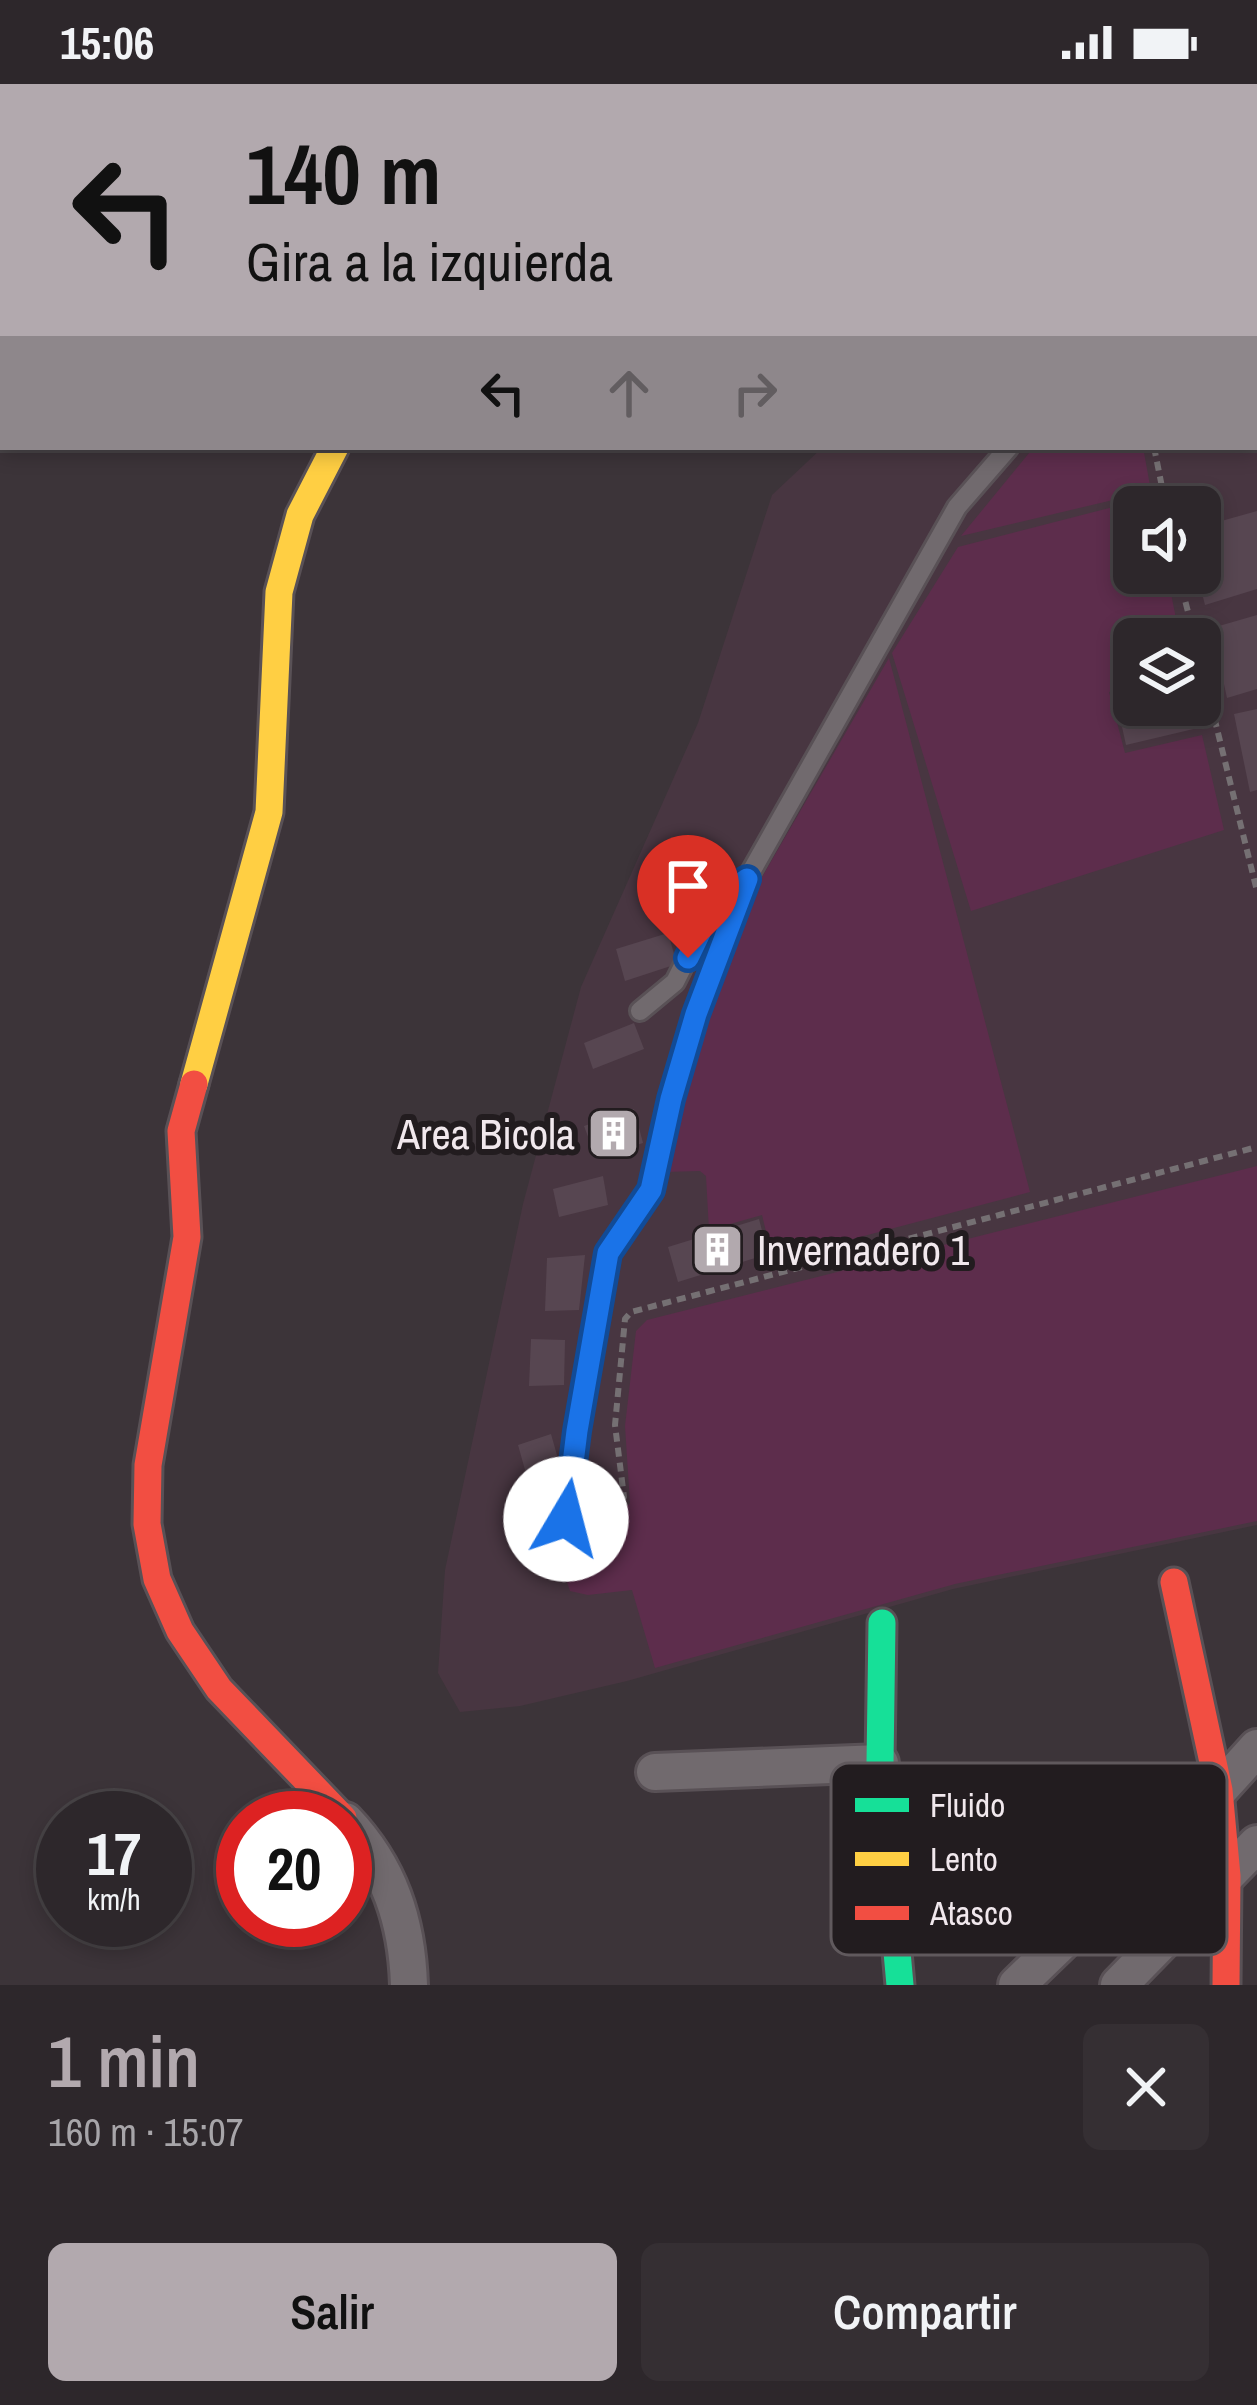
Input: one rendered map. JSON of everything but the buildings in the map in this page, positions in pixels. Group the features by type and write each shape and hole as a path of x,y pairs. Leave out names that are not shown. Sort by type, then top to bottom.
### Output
{"street":[{"path":"317,1791 219,1689 180,1631 157,1580 147,1524 148,1465 187,1237 181,1131 269,812 279,592 300,515 333,450"},
{"path":"1174,1582 1213,1763"},
{"path":"880,1763 882,1623"},
{"path":"1227,1781 1257,1748"},
{"path":"655,1772 831,1765"},
{"path":"1227,1876 1257,1844"},
{"path":"372,1852 397,1901 410,1985"},
{"path":"897,1955 900,1985"},
{"path":"1017,1985 1048,1955"},
{"path":"1119,1985 1149,1955"},
{"path":"1226,1955 1226,1985"}],"lane":[{"path":"566,1519 608,1253 651,1190 696,1014 747,879 957,507 1006,450"},
{"path":"640,1011 675,982 715,902 747,879"}],"path":[{"path":"1155,450 1162,486"},
{"path":"1216,726 1257,891"},
{"path":"577,1431 612,1502 620,1503 624,1497 615,1425 618,1371 625,1318 637,1309 1257,1148"}],"shaded area":[{"path":"820,450 1257,450 1257,1525 953,1589 627,1681 520,1706 460,1712 438,1673 445,1570 523,1204 581,987 698,723 772,495"},
{"path":"1032,450 1144,450 1150,486 1113,486 1113,500 961,536"},
{"path":"1113,507 1113,594 1171,594 1176,618 1113,618 1113,691 1109,692 1113,726 1118,726 1125,753 1202,735 1224,830 971,911 892,653 958,547"},
{"path":"889,658 1030,1192 773,1260 762,1215 709,1230 706,1176 700,1171 664,1172 705,1028 762,877"},
{"path":"1257,1166 1257,1521 955,1584 655,1668 632,1590 588,1595 570,1591 564,1573 573,1561 581,1457 609,1511 622,1512 630,1503 625,1426 636,1331 647,1320"}],"traffic: fast":[{"path":"880,1763 882,1623"},
{"path":"897,1955 900,1985"}],"traffic: slow":[{"path":"194,1084 269,812 279,592 300,515 333,450"}],"traffic: jam":[{"path":"194,1084 181,1131 187,1237 148,1465 147,1524 157,1579 180,1631 219,1689 317,1791"},
{"path":"1174,1582 1213,1763"},
{"path":"1226,1955 1226,1985"}],"place":[{"name":"Area Bicola","path":"614,1134"},
{"name":"Invernadero 1","path":"718,1250"}],"route":[{"path":"566,1519 608,1253 651,1190 696,1014 747,879 715,902 688,958"}]}
